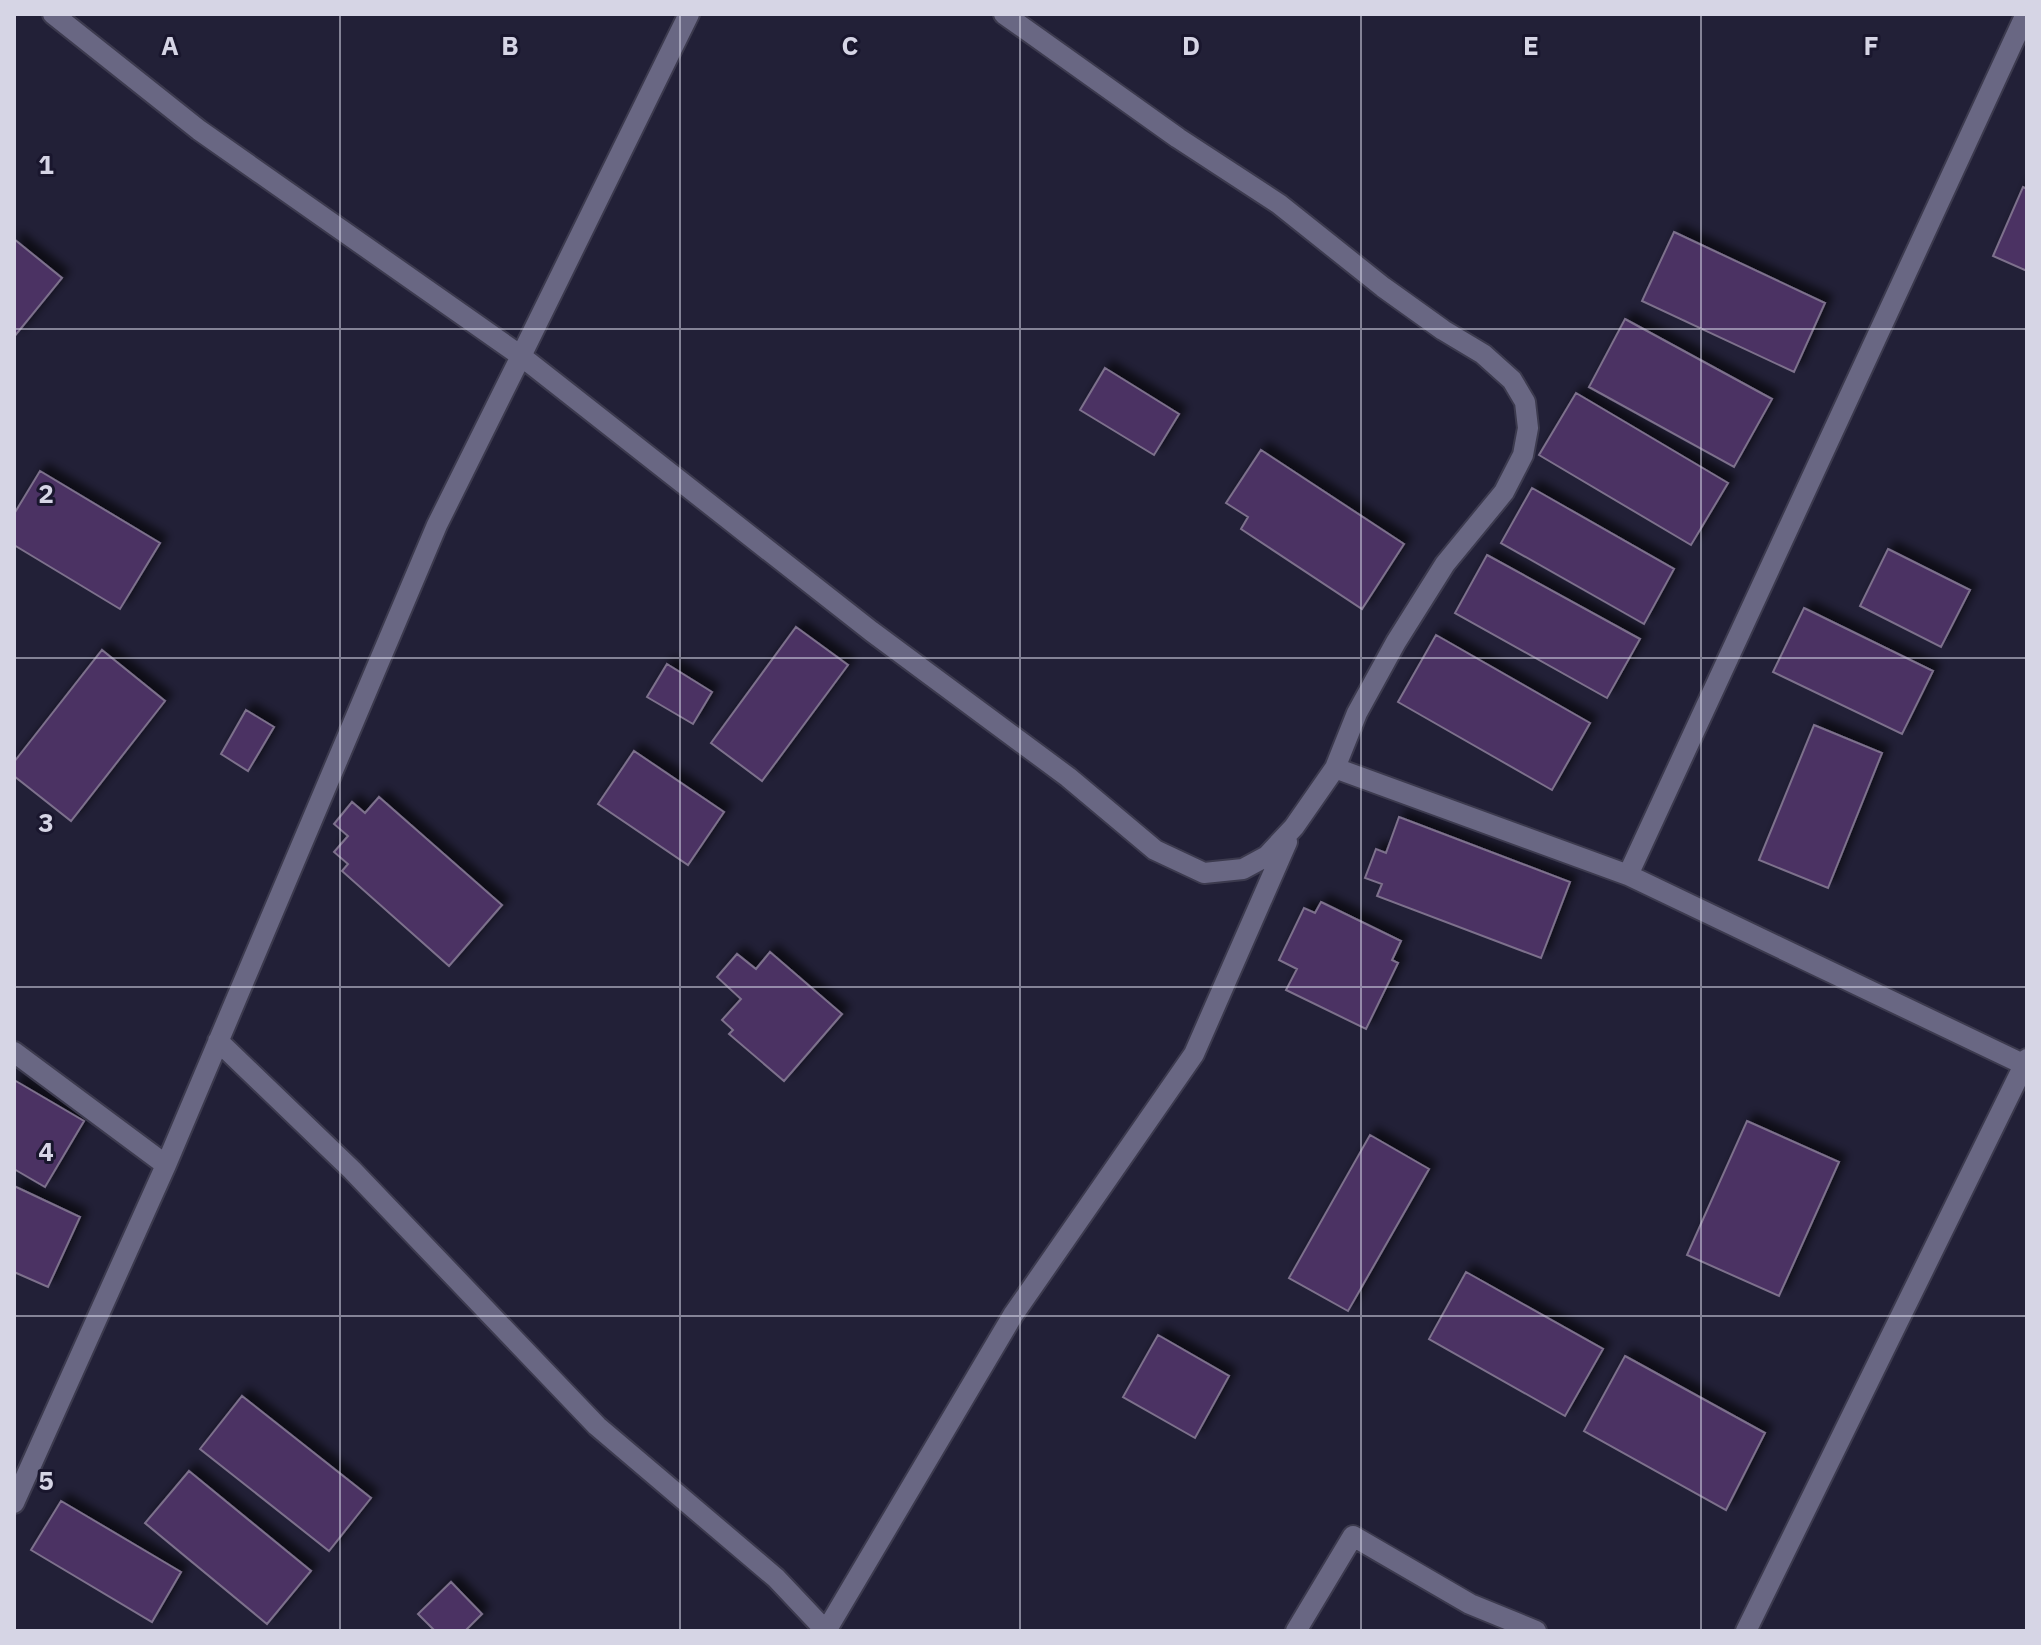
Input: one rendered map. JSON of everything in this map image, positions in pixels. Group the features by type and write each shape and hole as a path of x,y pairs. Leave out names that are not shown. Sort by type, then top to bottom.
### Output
{"street":[{"path":"53,14 199,130 521,356 871,631 1068,777 1155,850 1204,873 1243,869 1267,856 1294,827 1335,768 1357,713 1396,642 1445,564 1504,492 1523,455 1528,428 1525,402 1512,380 1483,354 1383,287 1279,204 1178,138 1004,14"},
{"path":"14,1503 166,1165 437,525 689,14"},
{"path":"1628,875 2026,14"},
{"path":"1335,768 1628,875 2026,1063 1746,1631"},
{"path":"218,1041 352,1170 597,1426 776,1578 826,1631 1013,1315 1194,1054 1294,827"},
{"path":"14,1052 166,1165"},
{"path":"1296,1631 1353,1536 1470,1604 1536,1631"}],"building":[{"path":"2023,187 2027,189 2027,271 1993,256"},
{"path":"1674,232 1825,303 1794,372 1642,301"},
{"path":"14,239 62,278 14,337"},
{"path":"1625,319 1772,399 1734,467 1589,387"},
{"path":"1105,368 1179,414 1154,455 1080,410"},
{"path":"1576,393 1728,483 1691,545 1539,455"},
{"path":"1261,450 1404,544 1362,609 1241,529 1248,517 1226,503"},
{"path":"40,471 160,543 120,609 14,545 14,514"},
{"path":"1532,488 1674,569 1644,624 1501,543"},
{"path":"1888,549 1970,590 1941,647 1860,606"},
{"path":"1487,555 1640,639 1607,698 1455,613"},
{"path":"1804,608 1933,671 1902,734 1773,672"},
{"path":"796,627 848,665 762,781 711,743"},
{"path":"1436,635 1590,723 1552,790 1398,702"},
{"path":"102,650 165,701 71,821 14,776 14,762"},
{"path":"667,664 712,692 693,724 647,697"},
{"path":"246,710 274,727 248,771 221,754"},
{"path":"1814,725 1882,753 1828,888 1759,860"},
{"path":"634,751 724,812 688,865 598,804"},
{"path":"379,797 502,905 449,966 342,871 348,864 334,852 348,836 334,824 352,802 365,813"},
{"path":"1399,817 1570,882 1541,958 1377,896 1382,884 1365,878 1376,849 1386,853"},
{"path":"1321,902 1401,941 1392,960 1398,963 1366,1029 1286,990 1297,969 1279,960 1304,908 1315,913"},
{"path":"770,952 842,1014 784,1081 729,1034 733,1030 722,1020 741,999 717,977 737,954 756,969"},
{"path":"14,1080 84,1121 45,1187 14,1169"},
{"path":"1747,1121 1839,1162 1779,1296 1687,1255"},
{"path":"1370,1135 1429,1169 1348,1311 1289,1278"},
{"path":"14,1186 80,1217 48,1287 14,1272"},
{"path":"1466,1272 1603,1349 1565,1416 1429,1339"},
{"path":"1158,1335 1229,1376 1195,1438 1123,1397"},
{"path":"1625,1356 1765,1433 1726,1510 1584,1431"},
{"path":"242,1396 371,1498 329,1551 200,1449"},
{"path":"189,1471 311,1571 267,1624 145,1523"},
{"path":"61,1501 181,1572 152,1622 31,1550"},
{"path":"451,1582 482,1614 465,1631 435,1631 418,1614"}]}
